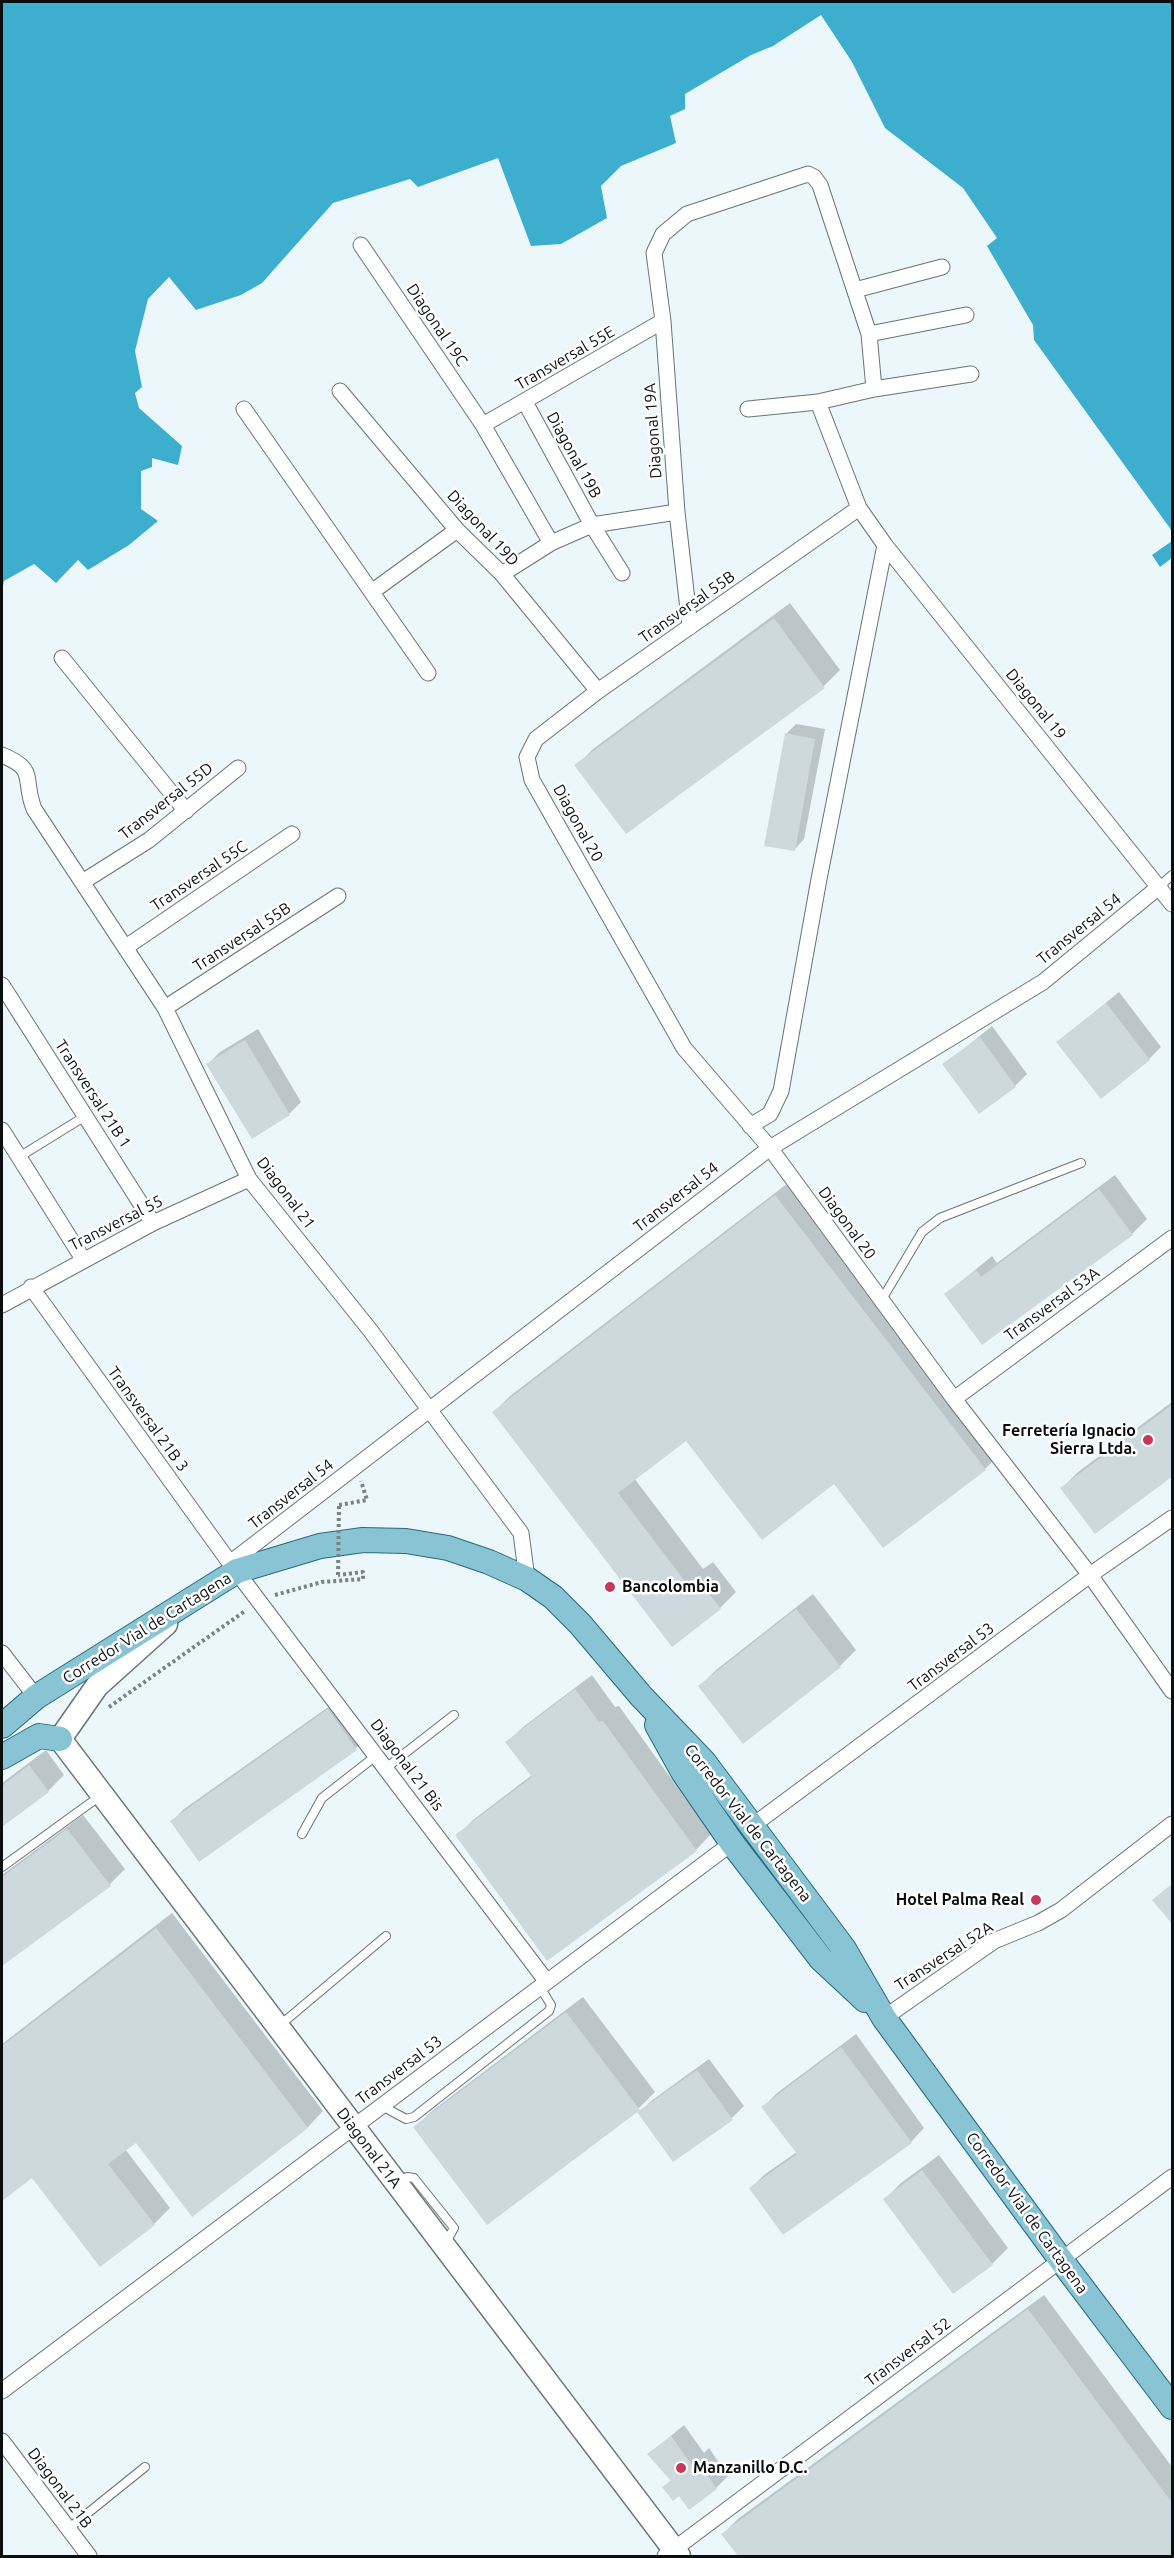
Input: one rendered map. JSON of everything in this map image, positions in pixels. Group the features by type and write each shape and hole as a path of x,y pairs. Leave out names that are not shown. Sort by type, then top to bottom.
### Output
{"main road":[{"name":"Corredor Vial de Cartagena","path":"4,1722 36,1697 198,1594 233,1567 320,1546 363,1540 406,1541 448,1548 489,1562 527,1579 553,1597 641,1696 704,1762 844,1949 884,2018 1061,2260 1173,2407"},
{"name":"Corredor Vial de Cartagena","path":"641,1696 683,1772 732,1843 821,1959 884,2018"},
{"path":"2,1757 18,1745 39,1736 60,1739"}],"street":[{"name":"Diagonal 19A","path":"690,627 677,512 663,321 654,253 663,234 687,214 808,174 814,177 820,185 855,290"},
{"name":"Diagonal 19C","path":"361,245 483,425 550,543"},
{"path":"874,389 869,334 855,290 942,267"},
{"path":"869,334 966,315"},
{"name":"Transversal 55E","path":"483,425 663,321"},
{"path":"748,409 818,402 874,389 970,374"},
{"name":"Diagonal 19D","path":"340,391 457,530 502,574 598,692"},
{"name":"Diagonal 19B","path":"525,402 592,525 622,573"},
{"path":"818,402 859,508"},
{"path":"244,409 428,673"},
{"name":"Diagonal 19","path":"859,508 885,545 1173,904"},
{"name":"Transversal 55B","path":"527,757 536,739 598,692 859,508"},
{"path":"502,574 550,543 592,525 677,512"},
{"path":"373,591 457,530"},
{"path":"750,1126 770,1113 781,1091 819,879 885,545"},
{"path":"62,658 186,811"},
{"name":"Diagonal 21","path":"2,754 21,763 28,776 34,809 84,881 165,1008 249,1179 370,1330 521,1533 527,1579"},
{"name":"Diagonal 20","path":"527,757 532,780 684,1048 770,1148 954,1399 1090,1575 1173,1691"},
{"name":"Transversal 55D","path":"84,881 149,840 238,768"},
{"name":"Transversal 55C","path":"126,947 292,834"},
{"name":"Transversal 54","path":"233,1567 429,1410 770,1148 1043,982 1160,886"},
{"name":"Transversal 55B","path":"165,1008 338,896"},
{"name":"Transversal 21B 1","path":"2,985 87,1115 153,1223"},
{"path":"2,1130 83,1259"},
{"name":"Transversal 55","path":"4,1298 31,1287 153,1223 249,1179"},
{"name":"Transversal 53A","path":"954,1399 1173,1238"},
{"name":"Transversal 21B 3","path":"31,1287 233,1567"},
{"name":"Transversal 53","path":"752,1826 1090,1575 1173,1518"},
{"name":"Diagonal 21 Bis","path":"233,1567 377,1755 544,1984"},
{"path":"60,1739 97,1686 198,1594"},
{"path":"2,1653 36,1697"},
{"name":"Diagonal 21A","path":"60,1739 443,2245 673,2554"},
{"name":"Transversal 52A","path":"884,2018 994,1941 1038,1923 1061,1910 1173,1824"},
{"name":"Transversal 53","path":"2,2391 732,1843"},
{"name":"Transversal 52","path":"673,2554 1173,2177"},
{"name":"Diagonal 21B","path":"2,2441 89,2556"}],"lane":[{"path":"1160,886 1173,875"},
{"path":"19,1157 87,1115"},
{"path":"882,1301 922,1232 940,1218 1081,1163"},
{"path":"386,1768 454,1715"},
{"path":"302,1834 322,1798 377,1755"},
{"path":"2,1867 102,1795"},
{"path":"278,2026 387,1936"},
{"path":"382,2106 406,2119 414,2117 549,2011 551,2005 544,1984"},
{"path":"68,2529 145,2467"}],"path":[{"path":"100,1714 259,1601 291,1588 322,1582 363,1579 363,1572 338,1575 339,1504 367,1500"}],"water":[{"path":"2,2 1172,2 1172,531 1034,340 1033,325 987,246 997,238 963,188 885,128 852,62 821,15 773,46 751,55 685,94 685,109 670,116 676,143 621,166 601,186 607,218 561,244 531,246 498,158 418,187 410,179 333,203 262,283 241,295 196,310 169,277 148,299 135,351 142,387 135,393 139,408 182,446 178,465 152,458 152,467 141,471 141,509 158,521 129,545 88,570 78,560 56,583 34,564 4,581 2,590"},
{"path":"1172,541 1172,558 1160,567 1152,555"}],"building":[{"path":"774,618 825,688 626,834 574,765"},
{"path":"785,733 815,739 795,851 764,846"},
{"path":"1106,1003 1150,1060 1101,1099 1056,1042"},
{"path":"980,1037 1016,1087 979,1114 942,1064"},
{"path":"245,1040 290,1115 252,1139 206,1064"},
{"path":"1099,1189 1133,1235 982,1345 944,1294 976,1270 981,1277"},
{"path":"775,1195 986,1470 883,1548 834,1484 762,1540 686,1441 618,1493 687,1584 696,1577 721,1609 672,1647 492,1412"},
{"name":"Ferretería Ignacio Sierra Ltda.","path":"1173,1404 1173,1476 1095,1534 1060,1488"},
{"path":"796,1609 841,1667 743,1744 698,1686"},
{"path":"575,1689 599,1722 603,1721 697,1851 547,1961 455,1835 532,1777 505,1742"},
{"path":"328,1709 357,1750 199,1862 170,1821"},
{"path":"29,1765 49,1792 2,1827 2,1786"},
{"path":"67,1829 111,1886 2,1966 2,1877"},
{"path":"1173,1883 1173,1925 1152,1900"},
{"path":"156,1928 308,2128 192,2217 136,2143 108,2164 155,2225 100,2267 32,2178 2,2201 2,2046"},
{"path":"566,2012 640,2110 487,2225 413,2127"},
{"path":"841,2047 912,2143 783,2235 749,2188 797,2154 761,2107"},
{"path":"697,2070 733,2120 673,2162 637,2112"},
{"path":"922,2170 993,2265 953,2294 883,2199"},
{"path":"1028,2309 1173,2504 1173,2556 738,2556 721,2534"},
{"name":"Manzanillo D.C.","path":"671,2436 691,2464 697,2459 717,2489 689,2510 679,2496 673,2501 662,2487 671,2481 647,2454"}],"place":[{"name":"Ferretería Ignacio Sierra Ltda.","path":"1148,1440"},
{"name":"Bancolombia","path":"610,1587"},
{"name":"Hotel Palma Real","path":"1036,1900"},
{"name":"Manzanillo D.C.","path":"681,2468"}]}
